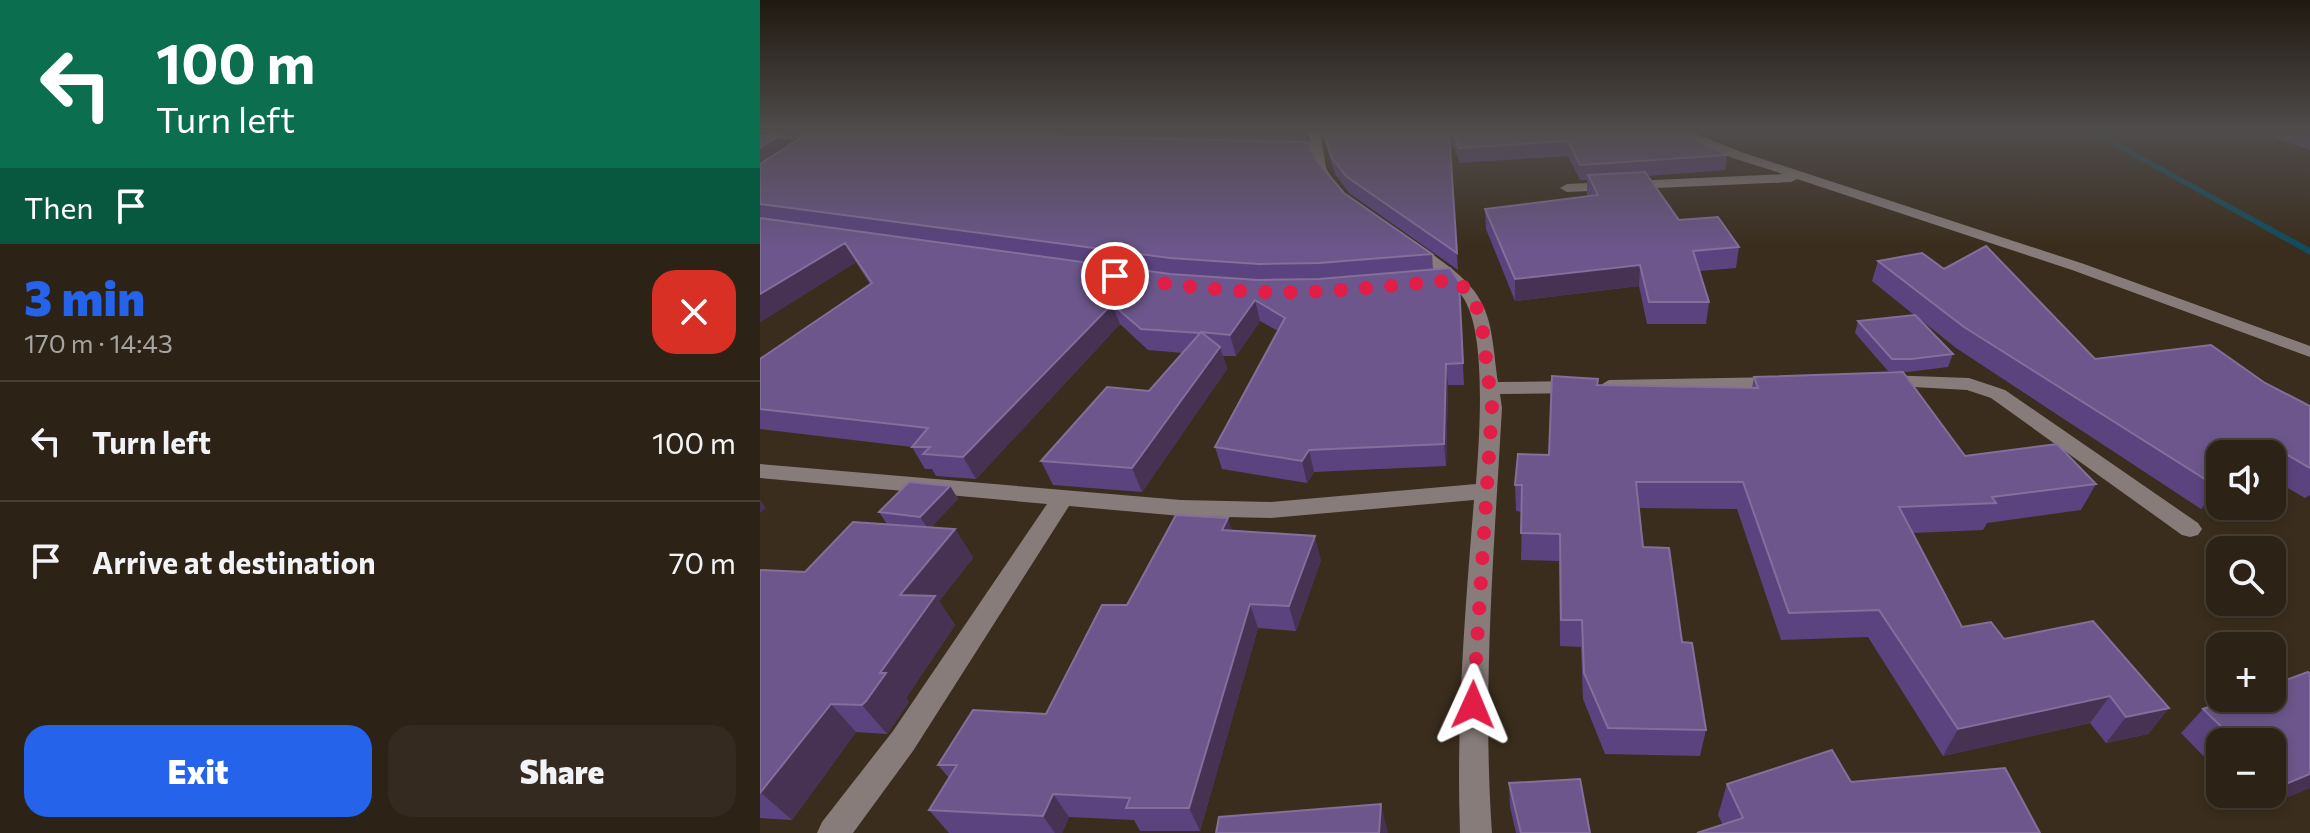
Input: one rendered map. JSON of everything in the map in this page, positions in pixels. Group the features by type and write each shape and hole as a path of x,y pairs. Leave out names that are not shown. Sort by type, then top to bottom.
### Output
{"street":[{"path":"1320,169 1329,185 1342,198"},
{"path":"1781,169 2078,267 2310,352"},
{"path":"1567,188 1807,177"},
{"path":"1394,235 1457,280 1472,297 1481,318 1492,408 1472,744 1476,833"},
{"path":"1427,282 1457,280"},
{"path":"1869,381 1942,381 1969,384 1998,394 2190,529"},
{"path":"1489,388 1808,382"},
{"path":"760,471 1181,508 1271,510 1485,491"},
{"path":"833,833 903,741 1063,498"}],"building":[{"path":"760,169 1323,169 1344,193 1432,254 1319,263 1259,264 1170,258 760,204"},
{"path":"1341,169 1452,169 1457,253 1347,177"},
{"path":"1645,172 1679,220 1718,217 1739,247 1693,251 1709,302 1649,302 1640,265 1515,279 1485,209 1598,195 1588,175"},
{"path":"760,218 1170,274 1258,280 1319,279 1450,268 1459,282 1463,363 1446,364 1444,444 1309,450 1302,461 1215,447 1285,318 1255,300 1230,335 1141,329 1112,304 963,457 923,454 930,447 912,447 928,428 760,409 760,359 872,283 845,243 760,294"},
{"path":"1986,246 2095,359 2211,345 2265,383 2310,406 2310,468 2286,454 2286,440 2206,440 2206,480 1964,327 1878,261 1922,253 1944,269"},
{"path":"1915,315 1953,354 1892,359 1858,321"},
{"path":"1201,332 1220,347 1132,468 1041,461 1107,387 1149,391"},
{"path":"1903,372 1965,456 2057,444 2096,484 1992,497 1996,503 1899,507 1962,627 1991,622 2004,639 2093,621 2169,708 2126,717 2110,696 1958,729 1879,610 1789,613 1743,482 1636,482 1643,547 1669,548 1682,642 1692,643 1706,730 1608,728 1584,673 1582,620 1561,620 1560,534 1521,533 1522,485 1515,485 1518,454 1549,455 1552,376 1598,379 1597,385 1758,388 1754,377"},
{"path":"909,482 950,486 920,517 879,512"},
{"path":"1176,515 1228,518 1222,530 1315,536 1289,606 1250,604 1189,808 1126,808 1130,798 1053,794 1043,816 929,810 957,765 938,765 973,710 1046,714 1102,605 1127,605"},
{"path":"853,522 955,529 900,595 935,596 880,673 886,673 866,701 862,705 831,704 760,793 760,570 805,572"},
{"path":"2308,672 2310,674 2310,774 2286,784 2286,728 2223,728 2206,712 2286,712 2286,680"},
{"path":"1832,750 1851,782 2005,768 2040,833 1697,833 1743,818 1727,784"},
{"path":"1580,779 1590,833 1521,833 1509,783"},
{"path":"1381,804 1379,833 1216,833 1219,817"}],"waterway":[{"path":"2160,169 2310,252"}],"route":[{"path":"1115,276 1176,286 1263,292 1323,291 1457,280 1472,297 1481,318 1492,408 1473,705"}]}
